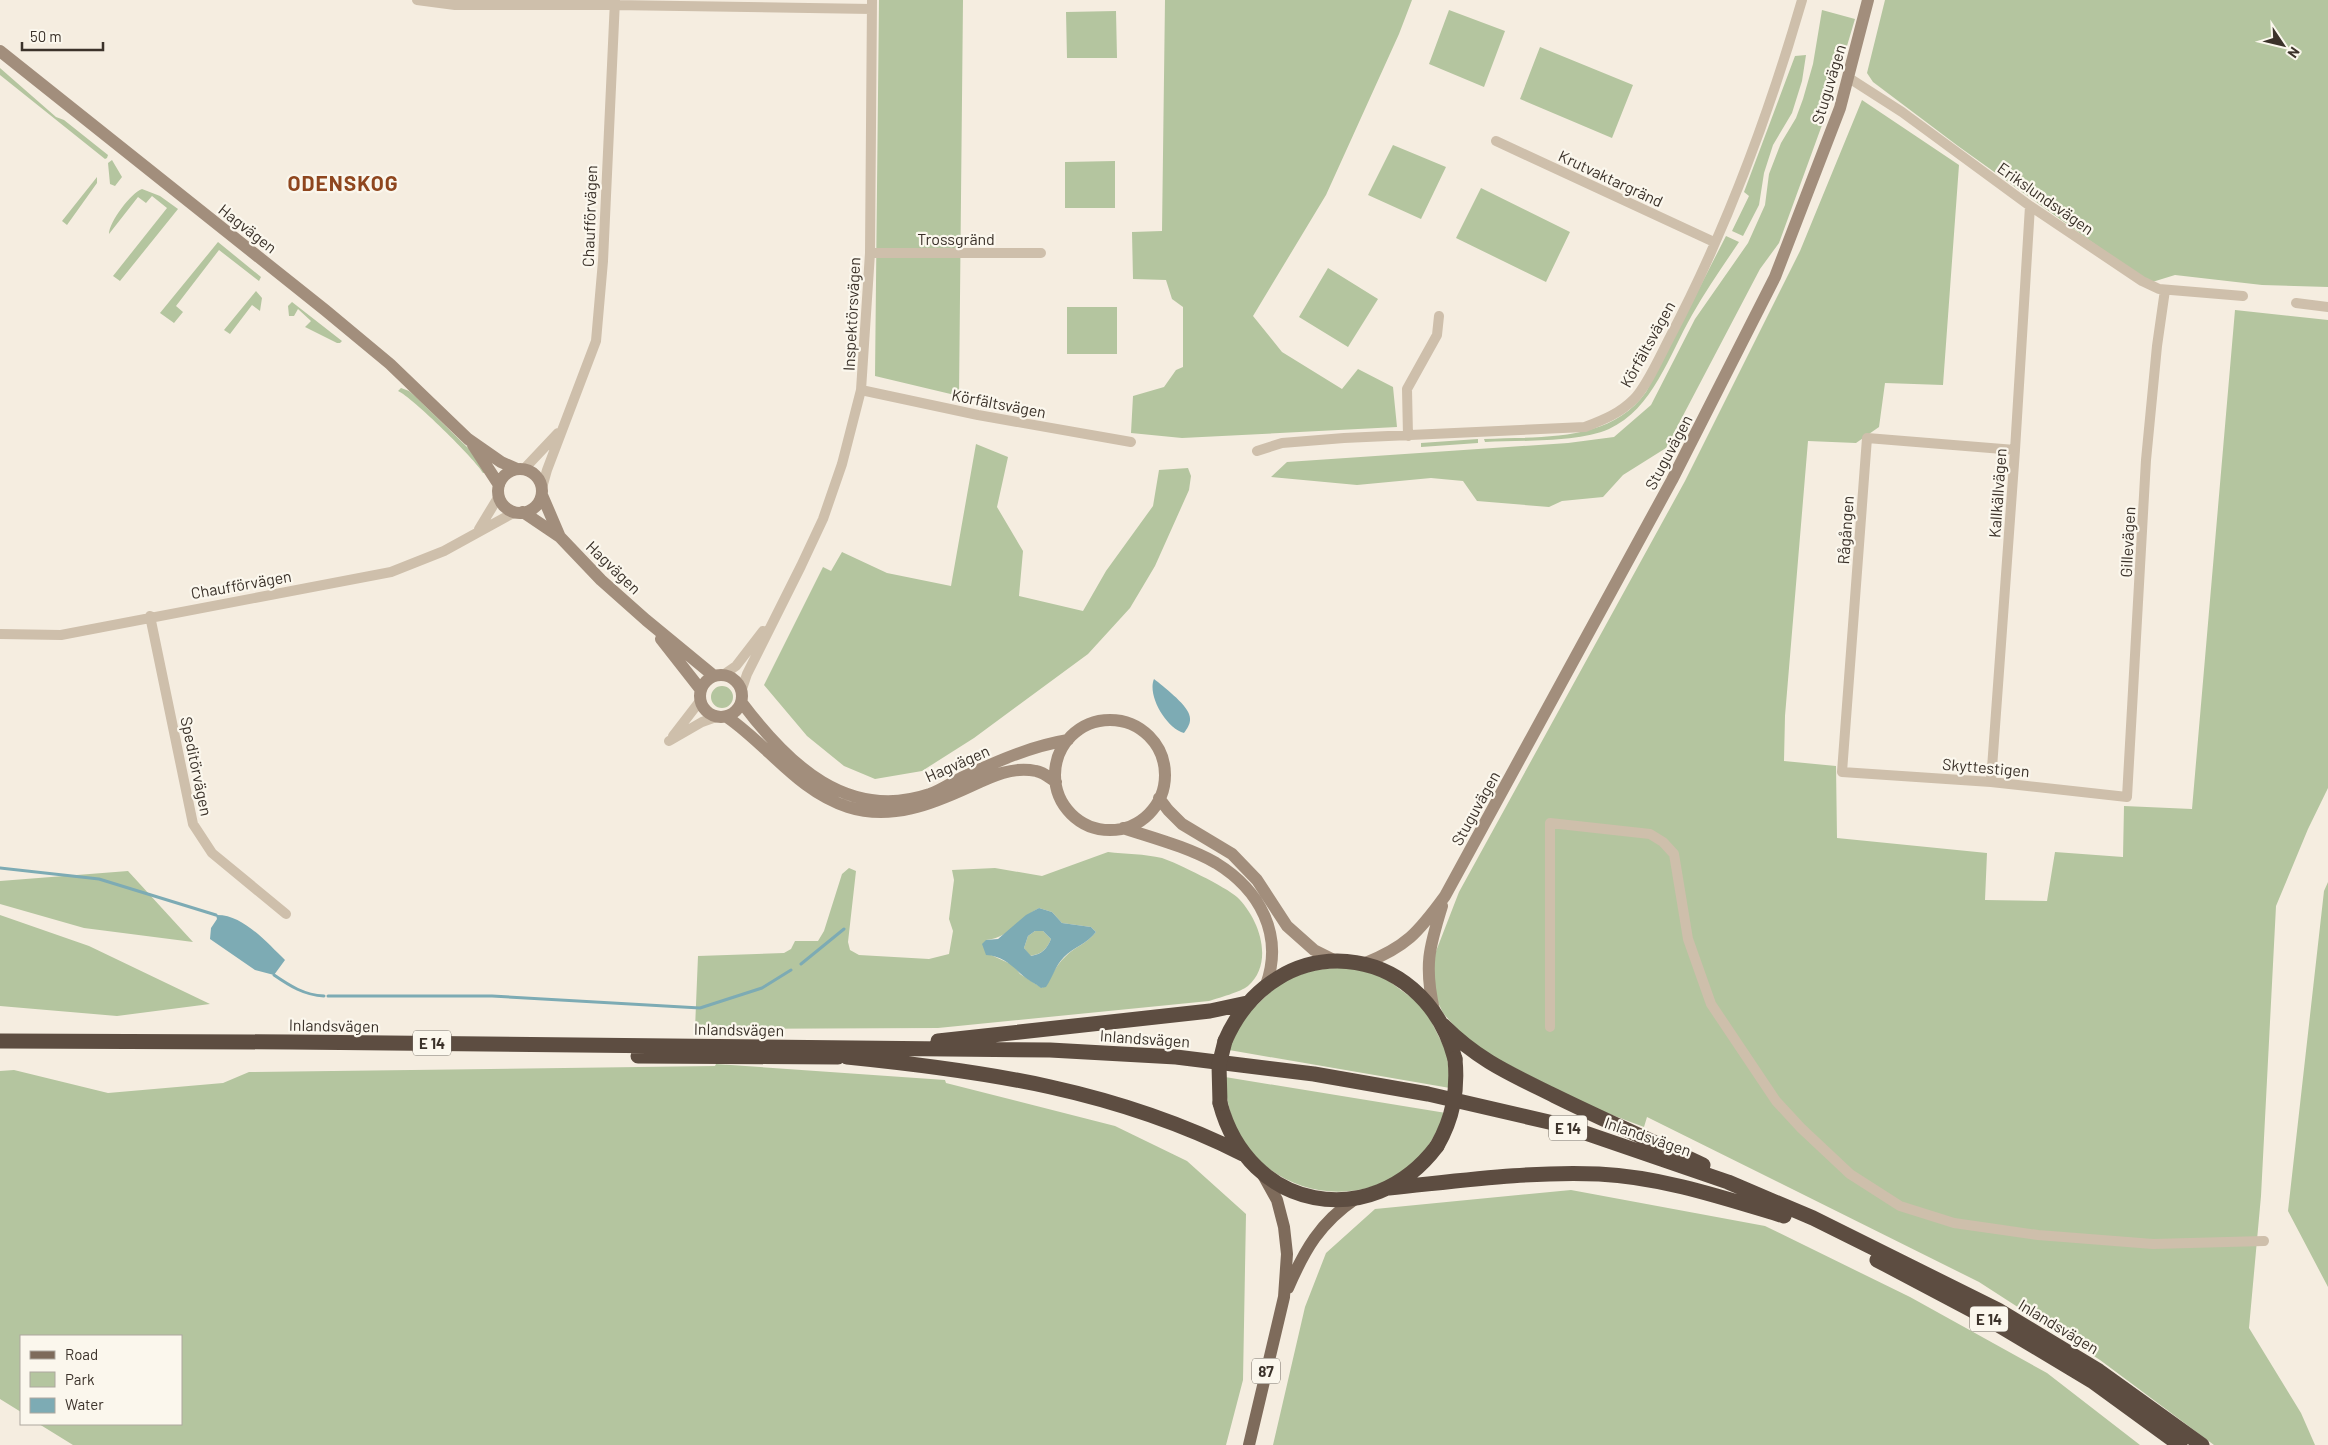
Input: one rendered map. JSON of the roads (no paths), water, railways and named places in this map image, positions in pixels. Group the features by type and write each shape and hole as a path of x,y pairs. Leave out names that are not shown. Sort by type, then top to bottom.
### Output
{"highway":[{"path":"1389,1188 1416,1170 1437,1146 1450,1119 1454,1104 1456,1082 1455,1059 1443,1026 1434,1010 1414,989 1390,974 1362,964 1336,961 1306,966 1279,977 1266,985 1247,1003 1238,1015 1225,1041 1218,1078 1220,1103 1228,1130 1243,1154 1275,1183 1306,1196 1338,1200 1355,1199 1389,1188 1548,1174 1600,1174 1648,1180 1707,1193 1784,1216"},
{"path":"863,1049 1201,1012 1247,1003"},
{"path":"1443,1026 1464,1046 1491,1065 1590,1114 1759,1190 1813,1218"},
{"name":"Inlandsvägen","path":"0,1041 292,1042 1050,1050 1176,1057 1314,1074 1428,1094 1562,1125 1728,1182 1813,1218 1998,1310 2099,1371 2202,1445"},
{"name":"Inlandsvägen","path":"0,1049 288,1050 799,1058 1049,1059 1178,1066 1314,1080 1423,1100 1557,1134 1706,1183 1856,1248 1984,1317 2092,1381 2180,1445"},
{"path":"847,1057 941,1067 1042,1084 1130,1108 1206,1135 1243,1154"}],"main road":[{"path":"1262,1173 1276,1200 1284,1226 1286,1254 1284,1297"},
{"path":"1284,1297 1302,1255 1311,1241 1339,1210 1355,1199"},
{"name":"87","path":"1249,1445 1284,1297"}],"street":[{"path":"416,0 455,5 614,2 872,4"},
{"name":"Körfältsvägen","path":"1258,451 1282,443 1344,438 1585,427 1616,414 1635,398 1679,320 1734,196 1784,61 1802,0"},
{"name":"Stuguvägen","path":"1362,964 1400,948 1414,936 1445,896 1672,480 1775,277 1840,108 1868,0"},
{"name":"Chaufförvägen","path":"542,491 563,427 596,341 603,261 614,2"},
{"name":"Inspektörsvägen","path":"742,689 747,674 823,519 842,464 861,390 870,252 872,4"},
{"name":"Hagvägen","path":"0,51 390,364 468,439 502,462 521,469"},
{"name":"Erikslundsvägen","path":"1849,78 1902,112 2030,206 2142,281 2159,289 2244,296"},
{"name":"Krutvaktargränd","path":"1496,141 1714,242"},
{"name":"Kallkällvägen","path":"1991,782 2015,450 2030,206"},
{"name":"Trossgränd","path":"870,252 1041,254"},
{"name":"Gillevägen","path":"2127,797 2146,460 2157,346 2166,290"},
{"path":"2296,303 2328,306"},
{"path":"1408,436 1407,389 1437,335 1439,316"},
{"name":"Körfältsvägen","path":"861,390 978,415 1131,442"},
{"name":"Chaufförvägen","path":"521,469 563,427"},
{"name":"Rågången","path":"1842,772 1866,438 2015,450"},
{"name":"Hagvägen","path":"468,439 499,490"},
{"path":"521,469 535,474 542,491 534,508 519,512 504,506 499,490 505,475 521,469"},
{"name":"Chaufförvägen","path":"479,530 499,490"},
{"name":"Hagvägen","path":"542,491 560,537"},
{"name":"Chaufförvägen","path":"0,634 60,635 150,616 390,572 434,556 479,530 519,512"},
{"name":"Hagvägen","path":"519,512 560,537 601,580 646,620 719,675"},
{"name":"Inspektörsvägen","path":"719,675 736,666 777,612"},
{"name":"Speditörvägen","path":"150,616 193,824 212,853 286,914"},
{"name":"Hagvägen","path":"646,620 701,695"},
{"path":"719,675 734,678 742,689 742,703 736,712 702,722 668,741 701,695 707,680 719,675"},
{"path":"701,695 704,709 722,717"},
{"name":"Hagvägen","path":"742,703 798,767 827,786 859,798 896,800 930,794 1042,744 1068,740"},
{"name":"Hagvägen","path":"722,717 742,727 808,788 849,808 896,812 925,806 1000,773 1022,769 1038,771 1056,782"},
{"path":"1104,720 1124,721 1137,727 1154,741 1162,757 1165,772 1163,790 1155,806 1143,819 1123,828 1103,829 1082,822 1066,807 1059,794 1056,782 1058,757 1068,740 1080,728 1104,720"},
{"name":"Skyttestigen","path":"1842,772 1991,782 2127,797"},
{"path":"1160,798 1168,810 1182,824 1232,854 1257,880 1287,926 1314,950 1336,961"},
{"path":"1550,1027 1550,823 1650,834 1663,842 1674,854 1688,939 1711,1004 1776,1101 1801,1128 1850,1174 1900,1206 1954,1223 2038,1235 2153,1244 2264,1241"},
{"path":"1123,828 1216,863 1257,902 1268,920 1274,953 1272,969 1266,985"},
{"name":"Stuguvägen","path":"1434,1010 1428,970 1429,950 1445,896"}],"water":[{"path":"1154,679 1174,695 1187,710 1190,722 1184,733 1171,725 1160,710 1153,693"},
{"path":"1039,908 1052,912 1062,923 1091,927 1096,932 1089,940 1064,957 1058,964 1046,987 1041,988 1001,959 986,955 982,944 986,940 998,939 1026,915","holes":["1035,931 1043,931 1051,939 1046,948 1038,954 1031,956 1024,948 1028,936"]},
{"path":"216,915 236,919 245,924 285,960 274,975 255,970 210,939 211,928 217,919"}],"waterway":[{"path":"0,868 99,879 216,915"},
{"path":"801,964 844,929"},
{"path":"328,996 492,996 700,1008 762,988 791,970"},
{"path":"274,975 304,992 324,996"}],"district":[{"name":"ODENSKOG","path":"343,182"}]}
